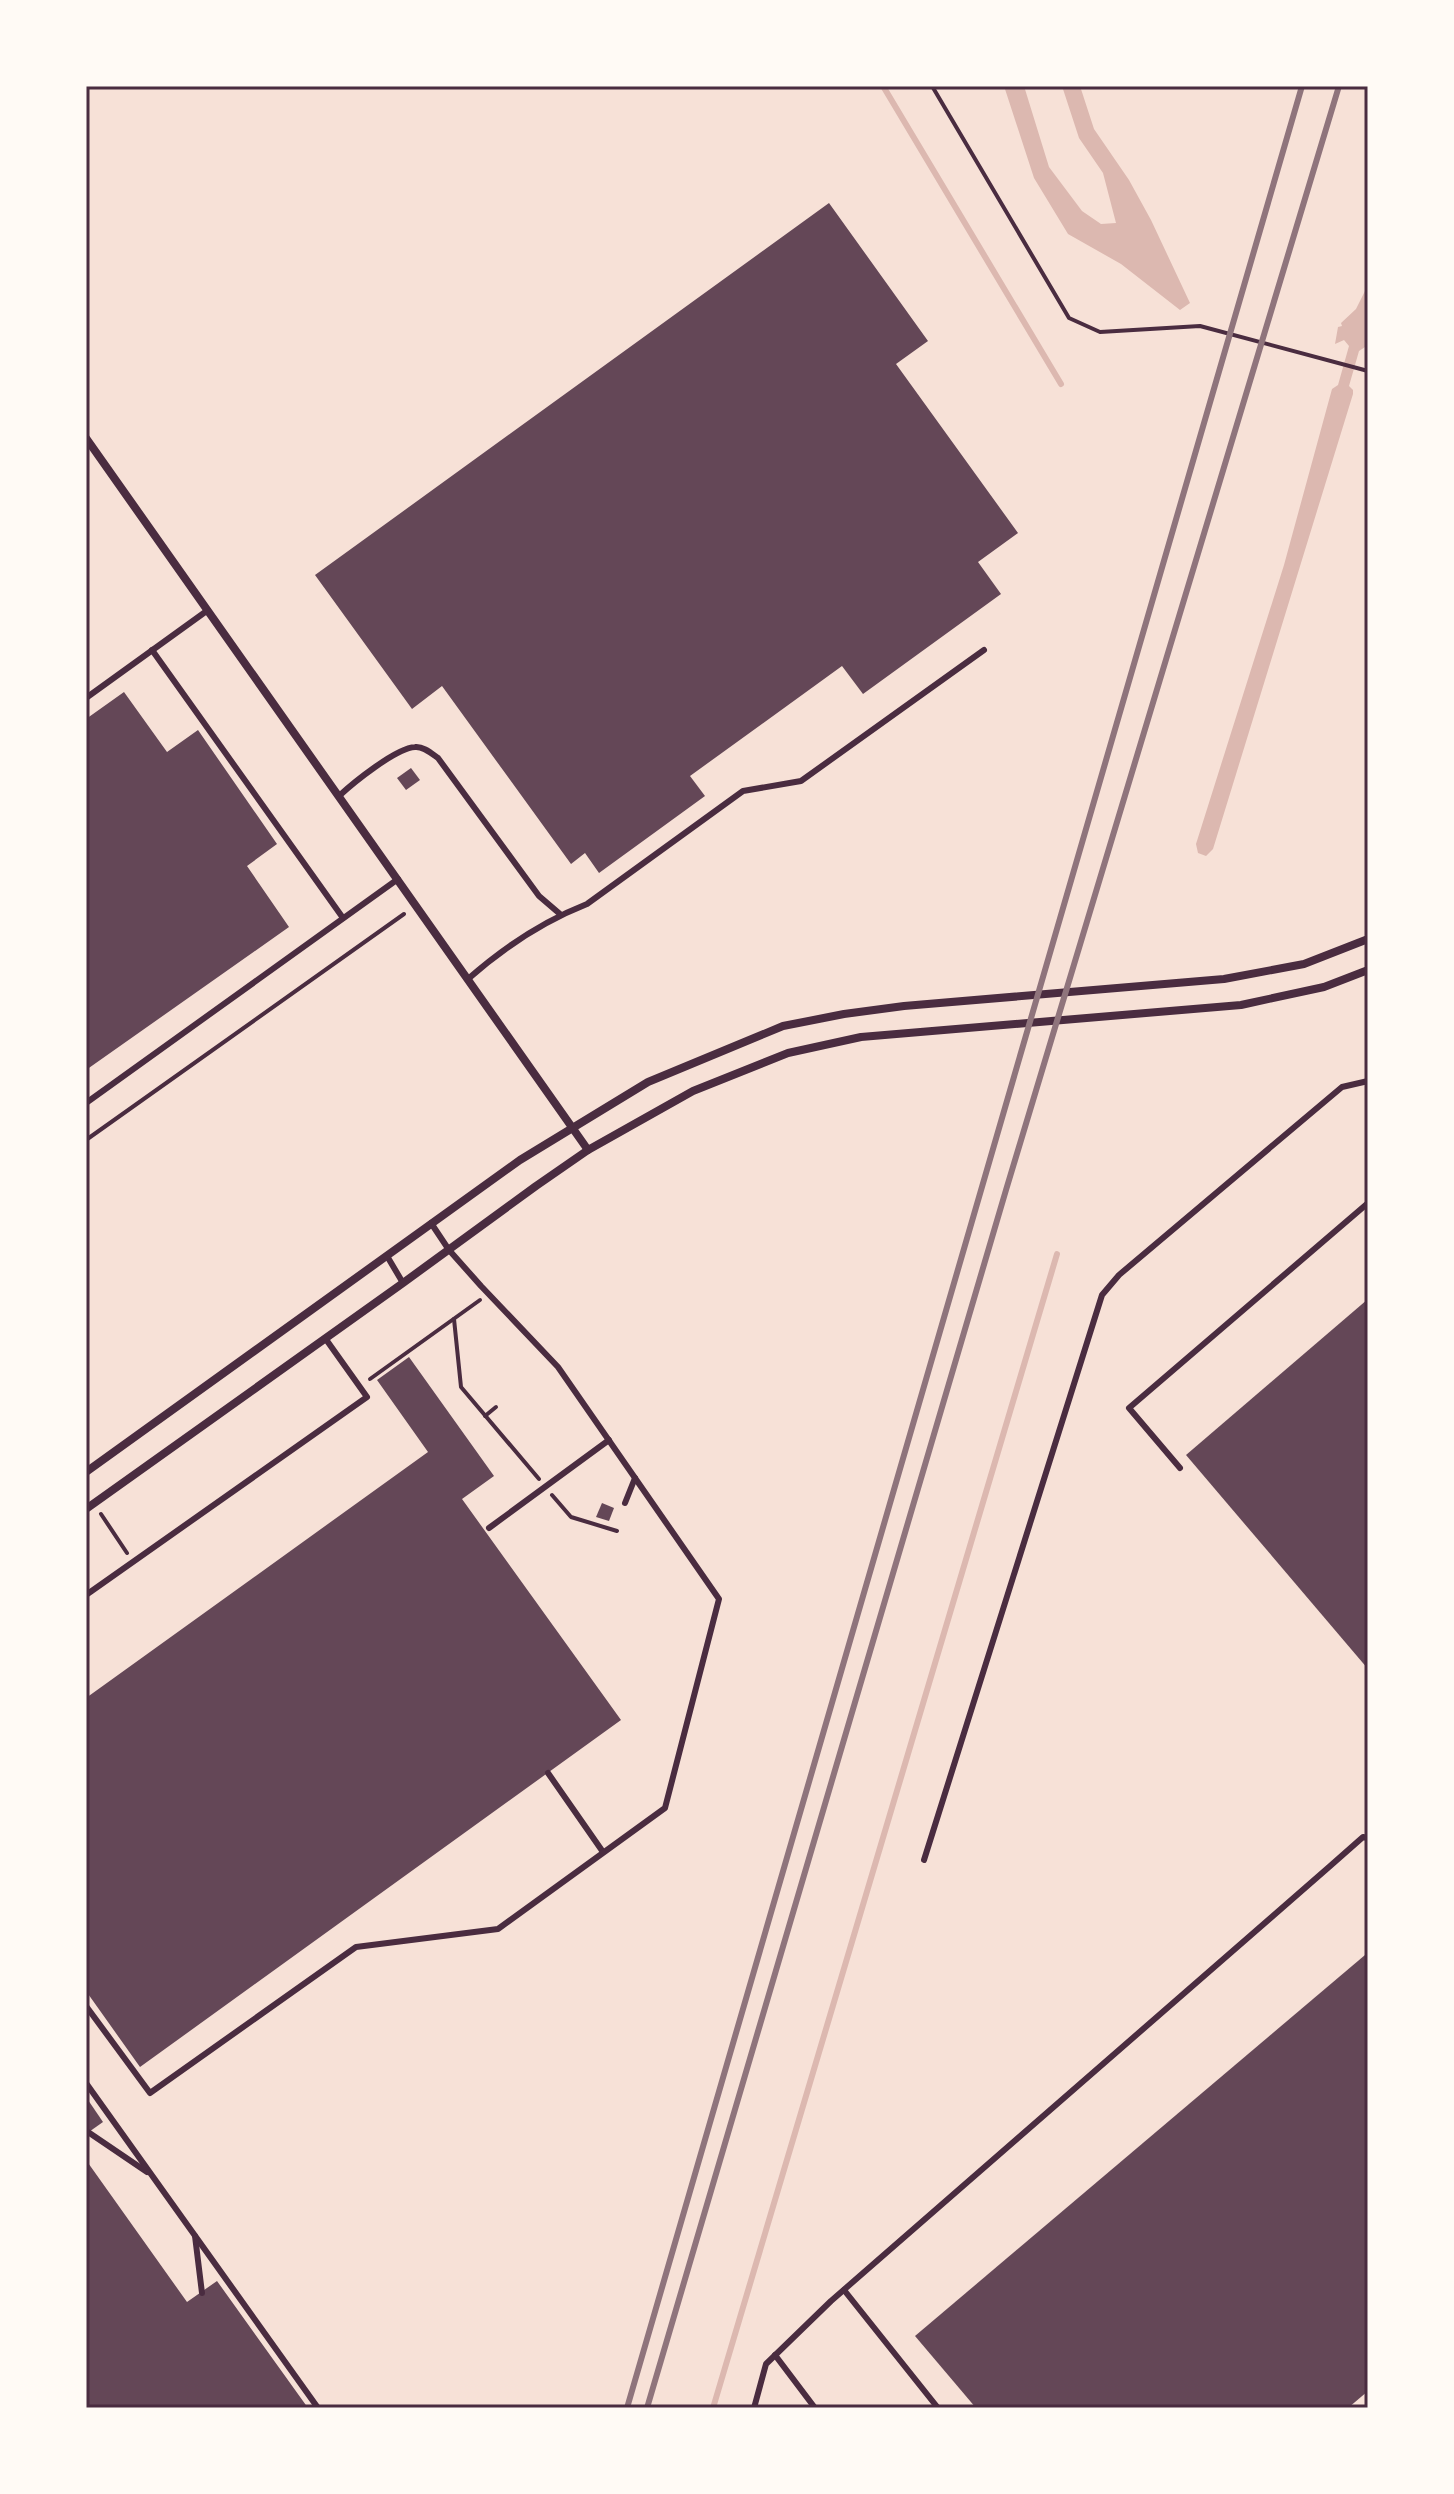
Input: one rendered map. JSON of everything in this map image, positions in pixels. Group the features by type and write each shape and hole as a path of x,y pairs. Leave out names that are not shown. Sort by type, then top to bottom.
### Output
{"street":[{"path":"86,438 588,1150"},
{"path":"86,1472 431,1223 571,1127 648,1082 783,1026 904,1006 1224,979 1304,964 1367,943"},
{"path":"90,1506 588,1150 693,1091 788,1053 861,1037 1241,1005 1324,987 1368,970"}],"lane":[{"path":"86,698 208,610"},
{"path":"152,650 343,918"},
{"path":"468,979 490,959 560,914 587,904 743,791 801,781 984,650"},
{"path":"339,796 358,778 402,752 415,747 427,750 438,758 539,896 560,914"},
{"path":"86,1103 398,879"},
{"path":"924,1860 1102,1295 1119,1275 1342,1087 1368,1081"},
{"path":"1180,1468 1129,1408 1368,1203"},
{"path":"86,2006 150,2093 356,1947 498,1929 665,1808 719,1599 558,1367 449,1250 431,1223"},
{"path":"387,1256 403,1283"},
{"path":"86,1595 367,1397 325,1338"},
{"path":"489,1528 609,1440"},
{"path":"625,1503 635,1478"},
{"path":"548,1773 603,1852"},
{"path":"754,2408 766,2364 844,2290 1363,1837 1368,1838"},
{"path":"86,2083 318,2408"},
{"path":"88,2132 153,2176"},
{"path":"195,2236 202,2293"},
{"path":"844,2290 938,2408"},
{"path":"775,2355 815,2408"}],"path":[{"path":"932,86 1069,318 1100,332 1200,326 1368,371"},
{"path":"86,1140 416,905"},
{"path":"360,1387 488,1294"},
{"path":"454,1319 461,1387 571,1517 617,1531"},
{"path":"485,1416 496,1407"},
{"path":"90,1506 121,1544"}],"shaded area":[{"path":"1004,86 1024,86 1049,167 1082,211 1101,224 1116,223 1103,173 1079,138 1062,86 1080,86 1094,129 1129,180 1190,303 1180,310 1121,264 1068,234 1034,178"},
{"path":"1368,285 1368,345 1359,351 1349,386 1353,394 1213,849 1206,856 1198,853 1196,844 1284,565 1332,389 1338,385 1349,346 1344,340 1335,344 1338,327 1356,309"}],"building":[{"path":"829,203 928,341 896,364 1018,533 978,562 1001,594 863,694 842,666 690,776 705,796 599,873 585,853 571,864 442,686 412,709 315,575"},
{"path":"124,692 167,752 198,730 277,844 247,866 289,927 86,1070 86,719"},
{"path":"411,768 420,780 406,790 397,778"},
{"path":"1368,1299 1368,1669 1186,1455"},
{"path":"409,1357 494,1476 462,1499 621,1720 140,2067 86,1991 86,1698 428,1452 377,1380"},
{"path":"602,1503 614,1508 609,1521 596,1517"},
{"path":"1365,1955 1368,1959 1368,2391 1348,2408 976,2408 915,2336"},
{"path":"86,2097 103,2122 86,2134"},
{"path":"86,2160 187,2302 217,2281 308,2408 86,2408"}],"waterway":[{"path":"883,86 1061,384"},
{"path":"713,2408 1057,1254"}],"railway":[{"path":"627,2408 1302,86"},
{"path":"647,2408 1006,1190 1339,86"}]}
